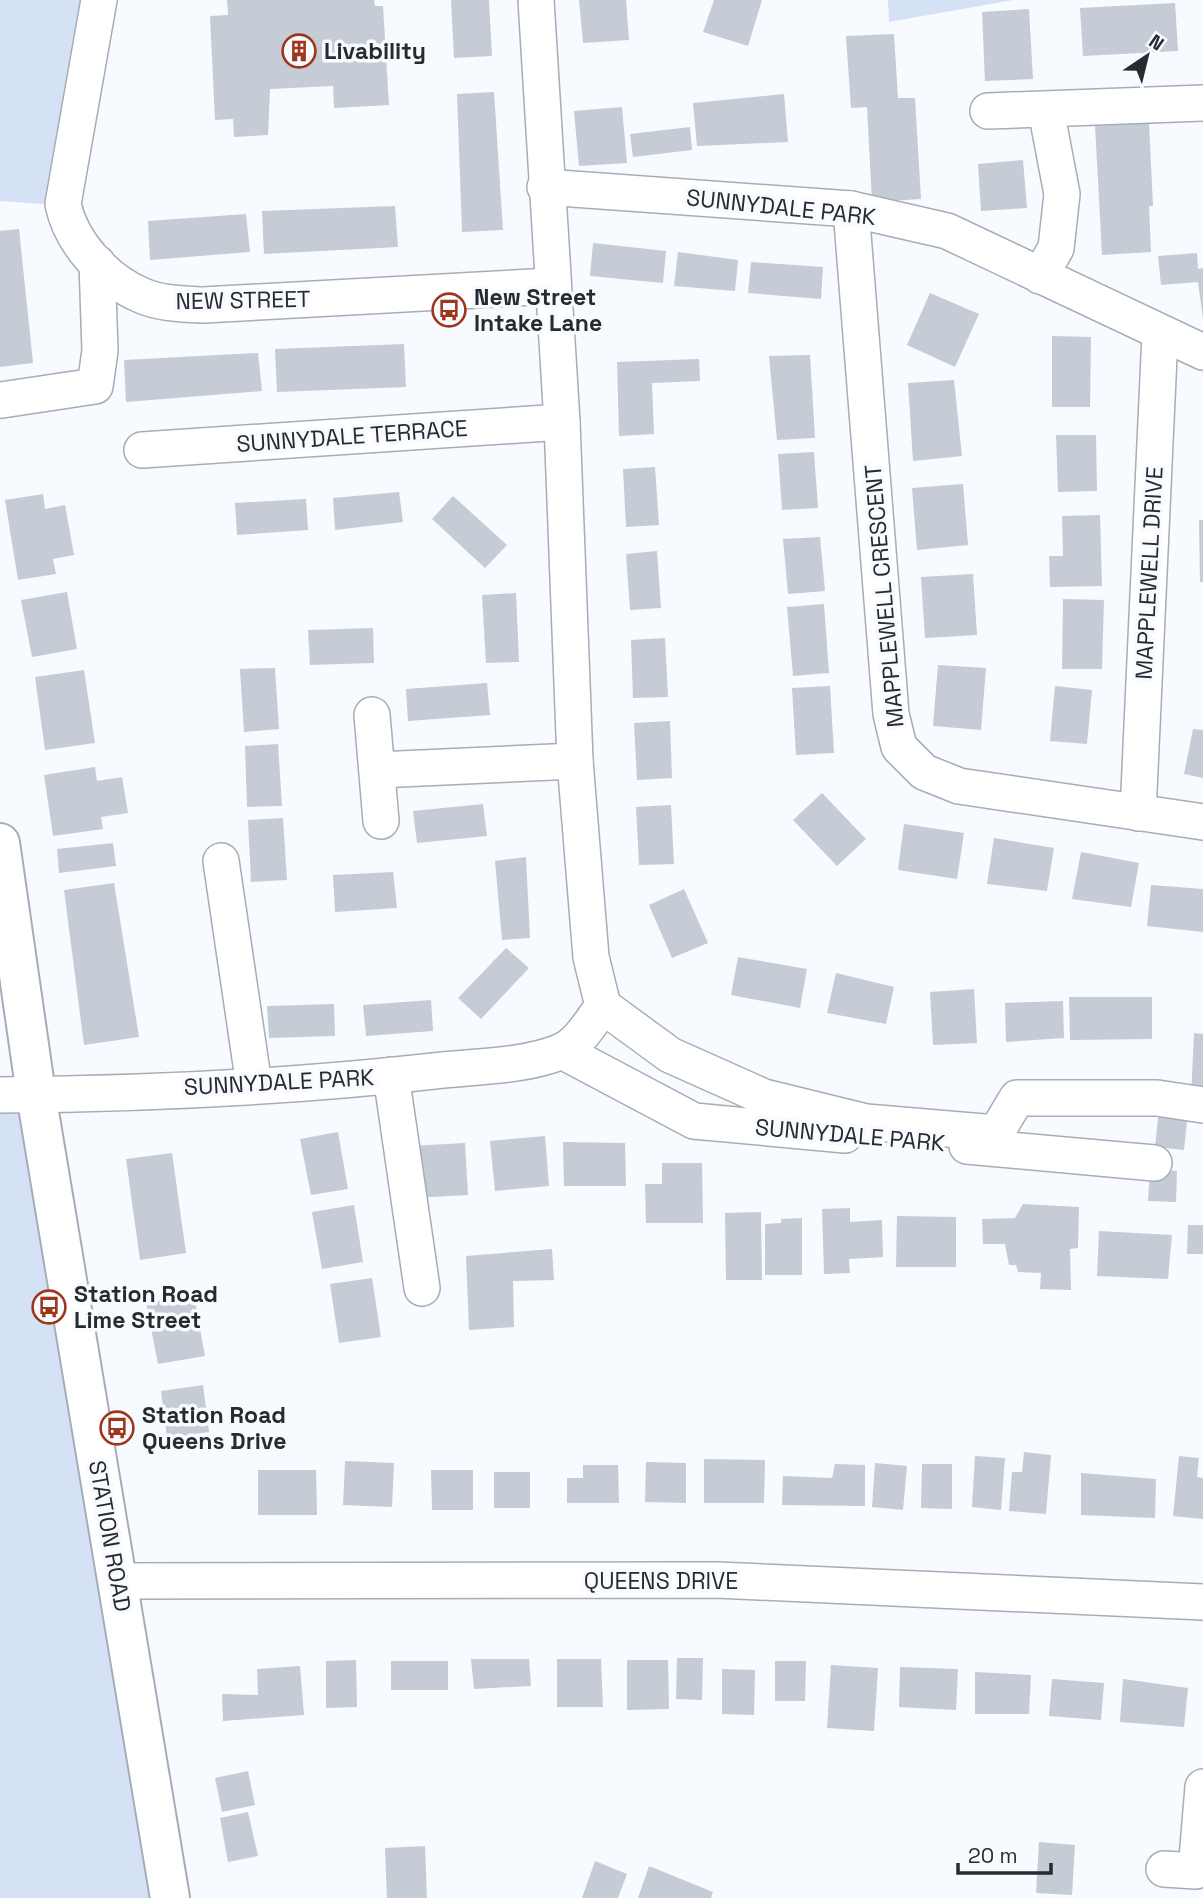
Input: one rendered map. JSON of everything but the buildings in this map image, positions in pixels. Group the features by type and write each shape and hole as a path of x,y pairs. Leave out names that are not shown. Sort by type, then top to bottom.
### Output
{"main road":[{"name":"STATION ROAD","path":"0,843 18,1095 118,1581 170,1898"}],"street":[{"name":"NEW STREET","path":"99,0 63,204 73,233 97,263 143,296 171,304 203,305 552,286"},
{"path":"536,0 545,187 562,422 575,761 591,957 603,1006"},
{"path":"988,111 1203,103"},
{"path":"1040,276 1056,248 1062,194 1046,110"},
{"name":"SUNNYDALE PARK","path":"545,187 851,209 947,231 1160,334 1203,352"},
{"name":"MAPPLEWELL CRESCENT","path":"851,209 891,714 899,747 924,772 959,786 1203,822"},
{"path":"2,400 95,386 100,351 97,263"},
{"name":"MAPPLEWELL DRIVE","path":"1138,813 1160,334"},
{"name":"SUNNYDALE TERRACE","path":"142,450 562,422"},
{"path":"372,715 381,821"},
{"path":"377,770 575,761"},
{"path":"220,861 254,1085"},
{"name":"SUNNYDALE PARK","path":"18,1095 254,1085 391,1075 532,1060 562,1051 584,1033 603,1006 670,1055 764,1097 866,1122 996,1133 1017,1098 1157,1098 1203,1105"},
{"name":"SUNNYDALE PARK","path":"562,1051 694,1121 1154,1163"},
{"path":"391,1075 422,1288"},
{"name":"QUEENS DRIVE","path":"118,1581 717,1580 1203,1602"},
{"path":"1164,1869 1196,1871 1203,1787"}],"shaded area":[{"path":"0,0 81,0 44,204 0,201"},
{"path":"888,0 1013,0 889,22"},
{"path":"36,1094 170,1898 0,1898 0,1095"}],"place":[{"name":"Livability","path":"299,51"},
{"name":"New Street Intake Lane","path":"449,310"},
{"name":"Station Road Lime Street","path":"49,1307"},
{"name":"Station Road Queens Drive","path":"117,1428"}]}
